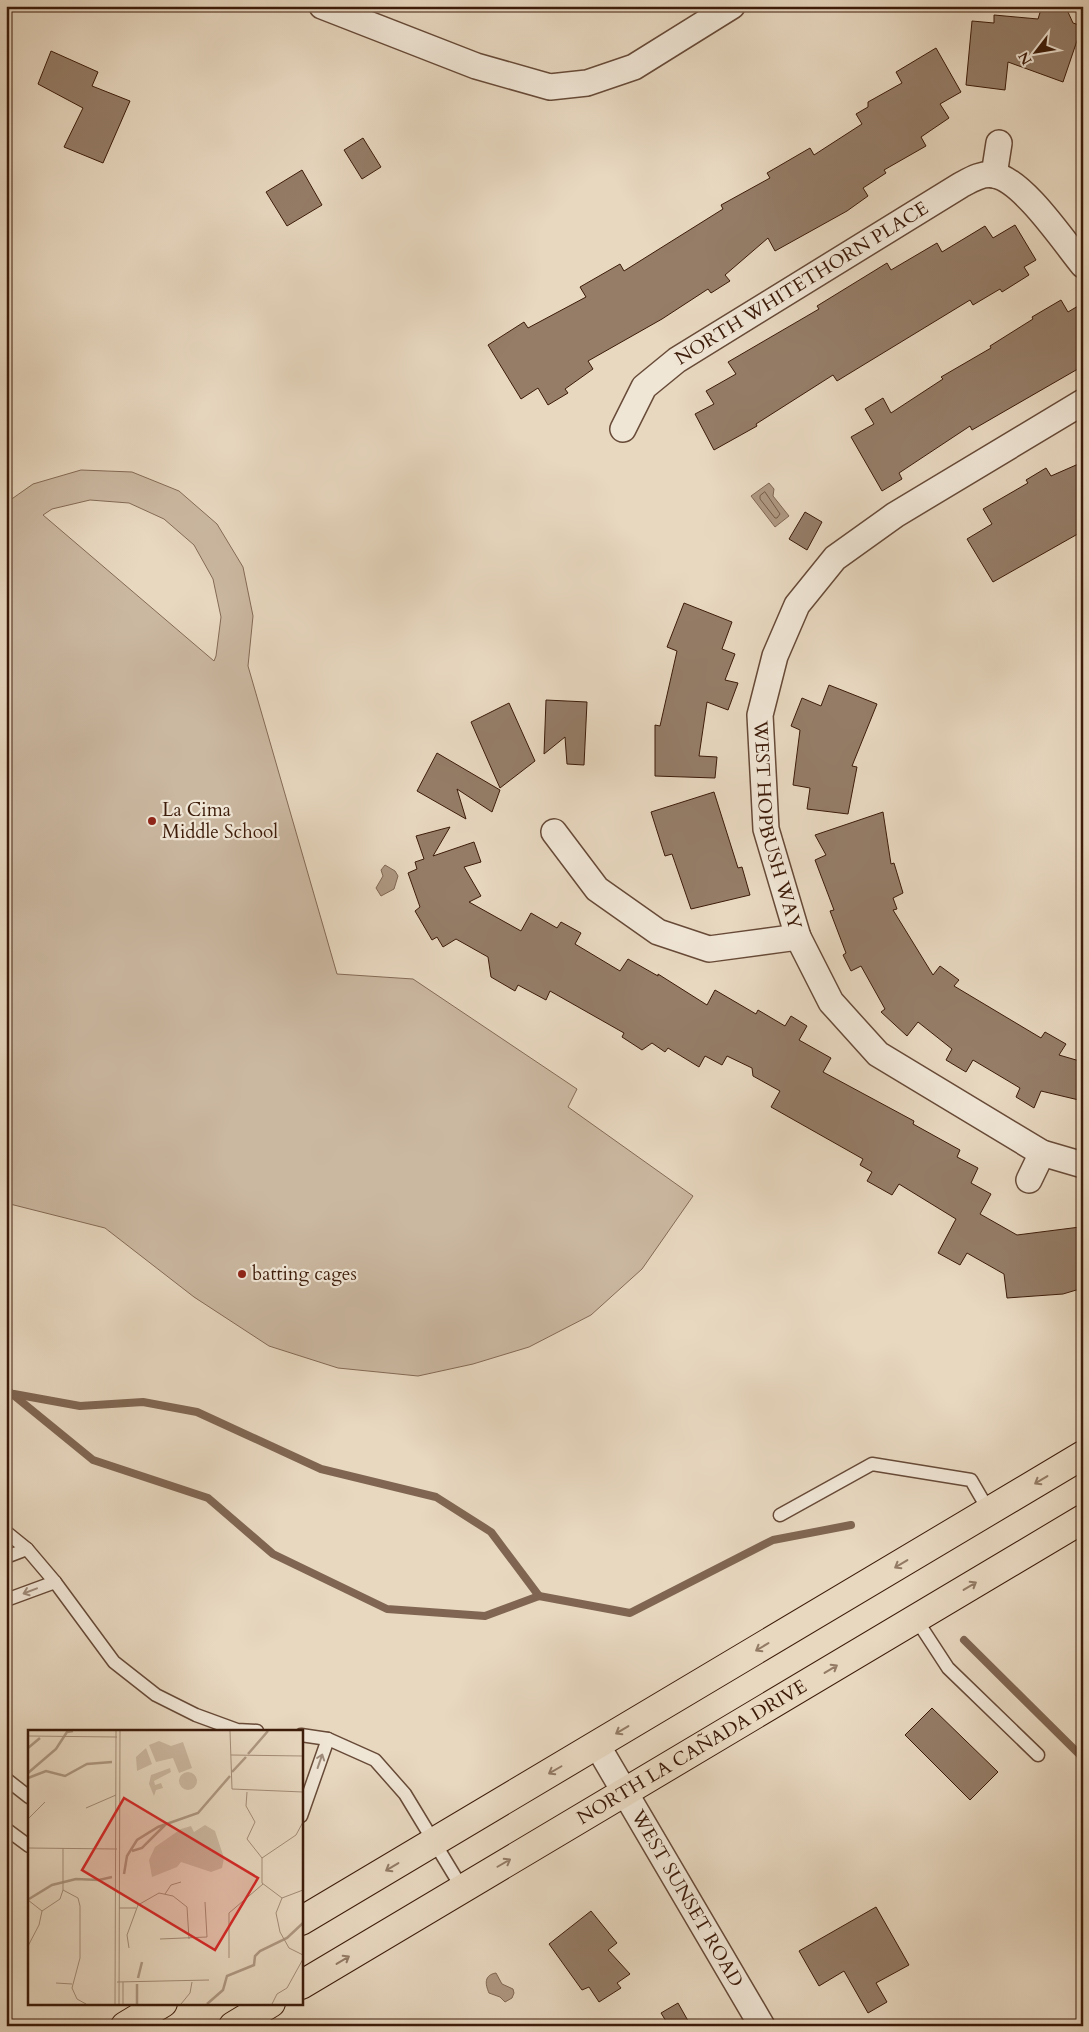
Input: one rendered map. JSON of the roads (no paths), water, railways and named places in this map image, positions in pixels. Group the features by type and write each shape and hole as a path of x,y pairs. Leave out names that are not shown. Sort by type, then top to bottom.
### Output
{"main road":[{"path":"302,1920 1083,1455"},
{"name":"NORTH LA CAÑADA DRIVE","path":"302,1984 1083,1519"},
{"path":"125,2026 161,2004"},
{"path":"233,2026 269,2004"}],"street":[{"path":"322,6 476,66 550,86 587,83 634,67 732,6"},
{"path":"998,143 1001,178 1024,192 1083,265"},
{"name":"NORTH WHITETHORN PLACE","path":"623,430 644,387 677,360 961,185 980,175 1001,178"},
{"name":"WEST HOPBUSH WAY","path":"1083,402 879,526 835,558 797,605 775,656 760,715 766,828 798,938 831,1002 878,1054 1042,1153 1083,1166"},
{"path":"554,832 597,889 658,932 709,949 798,938"},
{"path":"1029,1180 1042,1153"},
{"name":"WEST SUNSET ROAD","path":"597,1746 762,2026"}],"lane":[{"path":"780,1515 872,1464 971,1480 990,1511"},
{"path":"6,1532 27,1549 114,1662 156,1695 196,1715 237,1730"},
{"path":"6,1557 27,1549"},
{"path":"6,1600 54,1582"},
{"path":"916,1619 948,1668 1038,1755"},
{"path":"302,1735 328,1739 375,1760 405,1794 462,1888"},
{"path":"302,1813 328,1739"},
{"path":"6,1779 28,1796"},
{"path":"6,1829 28,1845"}],"water":[{"path":"769,483 774,489 773,496 789,516 775,527 751,496"},
{"path":"385,865 395,871 398,876 394,889 381,896 376,888 383,876 381,870"},
{"path":"496,1973 502,1984 513,1989 512,1998 505,2002 500,1997 489,1993 488,1990 487,1978"}],"waterway":[{"path":"6,1389 93,1460 208,1498 273,1554 387,1609 485,1616 539,1596 630,1613 773,1540 851,1525"},
{"path":"14,1394 80,1406 143,1402 197,1412 321,1469 436,1497 491,1532 539,1596"},
{"path":"964,1640 1083,1758"}],"place":[{"name":"La Cima Middle School","path":"152,821"},
{"name":"batting cages","path":"242,1274"}]}
